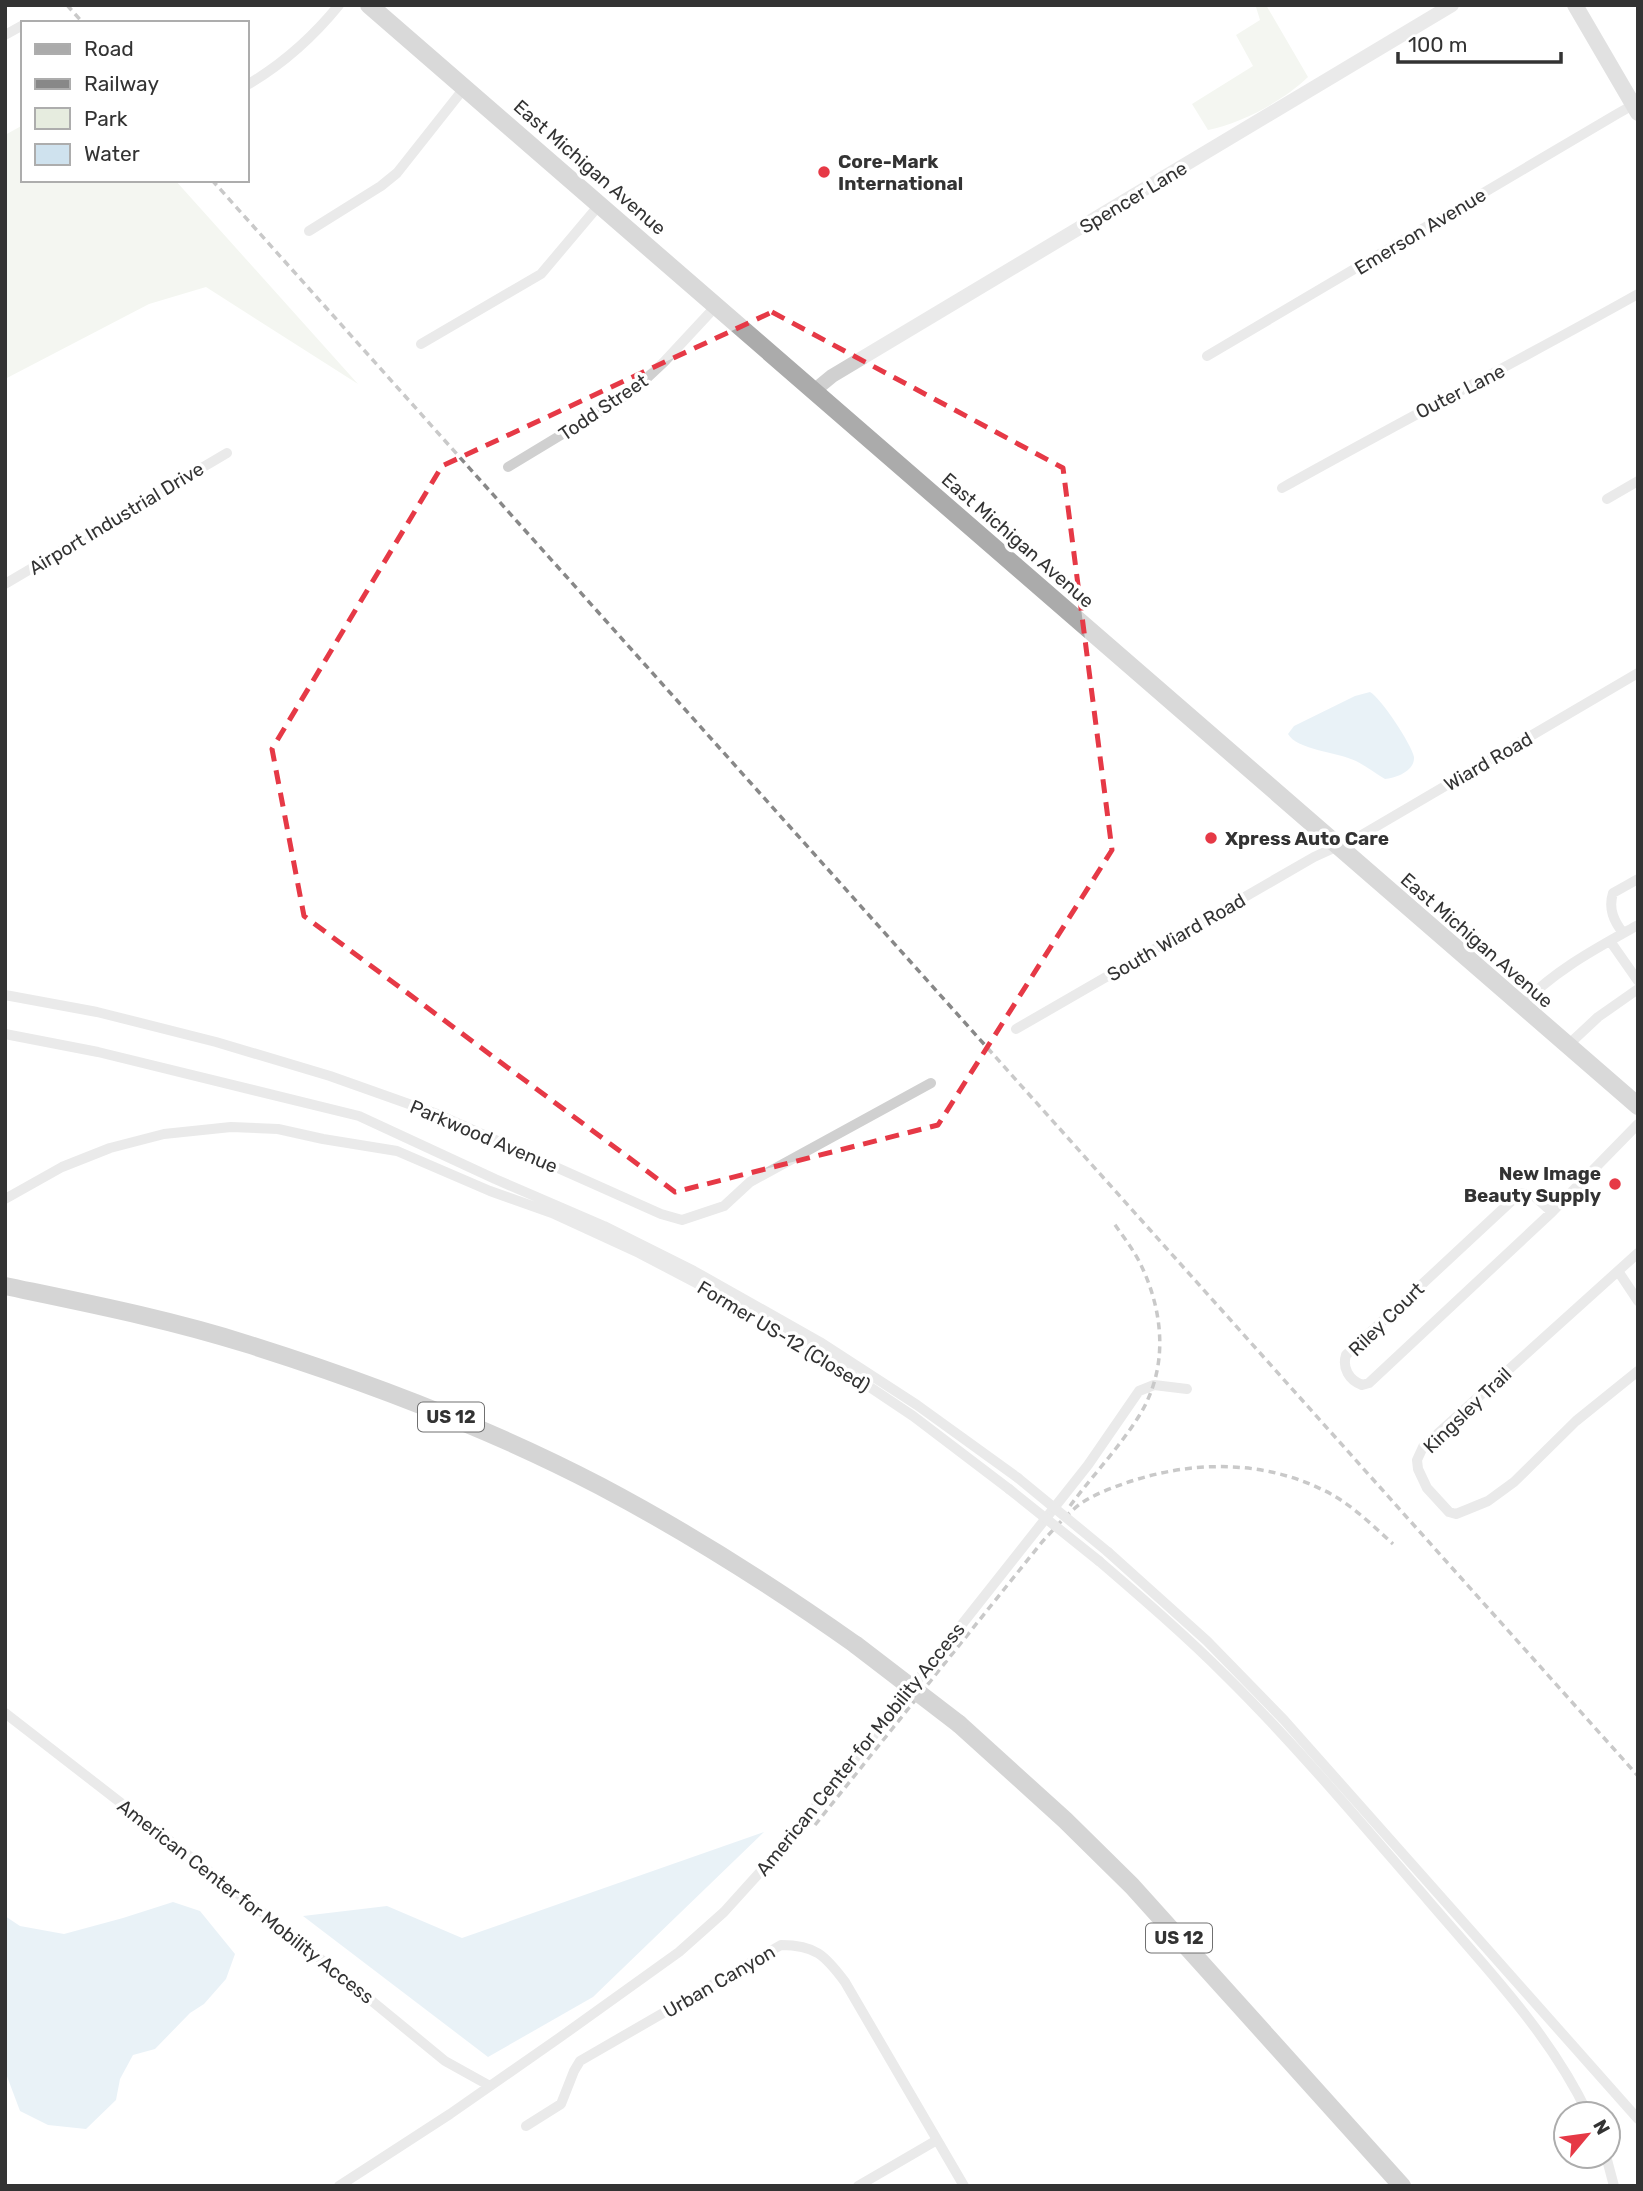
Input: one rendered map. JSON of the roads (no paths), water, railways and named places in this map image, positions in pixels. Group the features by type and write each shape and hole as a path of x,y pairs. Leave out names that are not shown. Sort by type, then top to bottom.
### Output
{"highway":[{"name":"US 12","path":"5,1286 136,1313 244,1343 338,1373 432,1409 598,1486 687,1535 786,1596 856,1645 958,1724 1065,1820 1132,1886 1402,2186"}],"main road":[{"name":"East Michigan Avenue","path":"369,5 1638,1107"},
{"path":"1575,5 1636,105"}],"street":[{"path":"248,84 305,42 339,5"},
{"name":"Spencer Lane","path":"815,390 832,376 1452,5"},
{"path":"5,35 21,26"},
{"path":"309,231 397,173 465,87"},
{"name":"Emerson Avenue","path":"1207,356 1636,105"},
{"path":"422,344 541,274 600,204"},
{"name":"Outer Lane","path":"1282,488 1406,418 1503,370 1638,294"},
{"name":"Todd Street","path":"508,467 632,392 717,305"},
{"name":"Airport Industrial Drive","path":"5,584 226,453"},
{"path":"1607,499 1638,481"},
{"name":"Wiard Road","path":"1338,848 1638,673"},
{"name":"South Wiard Road","path":"1016,1029 1314,857 1338,848"},
{"path":"1623,933 1611,913 1610,903 1613,893 1638,879"},
{"path":"1521,1006 1562,970 1638,925"},
{"path":"1610,941 1638,981"},
{"path":"1567,1046 1598,1017 1638,989"},
{"name":"Parkwood Avenue","path":"5,995 124,1019 216,1042 330,1076 437,1114 661,1214 682,1220 724,1206 750,1182 931,1083"},
{"path":"5,1034 98,1052 359,1116 604,1226 694,1271 831,1349 917,1405 1018,1478 1108,1552 1207,1641 1284,1720 1638,2119"},
{"name":"Riley Court","path":"1552,1212 1534,1196 1520,1193 1346,1355 1344,1363 1351,1378 1362,1385 1369,1383 1552,1212 1638,1124"},
{"name":"Former US-12 (Closed)","path":"5,1199 62,1167 110,1148 164,1134 230,1127 278,1129 397,1151 490,1191 543,1209 639,1253 742,1307 825,1357 913,1416 1009,1489 1100,1561 1224,1674 1270,1721 1521,2008 1569,2078 1581,2100"},
{"name":"Kingsley Trail","path":"1638,1253 1423,1447 1417,1460 1427,1488 1449,1511 1456,1514 1488,1501 1514,1482 1576,1421 1638,1371"},
{"path":"1618,1271 1638,1301"},
{"name":"American Center for Mobility Access","path":"338,2186 490,2086 679,1952 724,1912 780,1850 895,1709 1088,1465 1139,1391 1154,1385 1187,1389"},
{"name":"American Center for Mobility Access","path":"5,1713 295,1938 445,2061 490,2086"},
{"name":"Urban Canyon","path":"526,2126 561,2104 580,2061 780,1945 797,1945 813,1950 828,1959 834,1967 964,2186"},
{"path":"858,2186 937,2140"}],"water":[{"path":"1370,692 1388,712 1412,751 1413,762 1404,773 1385,779 1356,761 1300,744 1288,734 1294,726 1355,696"},
{"path":"764,1832 593,1997 488,2057 303,1916 387,1906 462,1938"},
{"path":"173,1902 200,1911 235,1954 226,1979 204,2004 190,2013 155,2049 133,2055 120,2079 116,2100 86,2129 48,2125 20,2111 5,2071 5,1916 20,1926 64,1934"}],"railway":[{"path":"67,5 81,21"},
{"path":"214,182 1638,1776"},
{"path":"1070,1506 1139,1416 1149,1398 1159,1359 1158,1320 1148,1282 1137,1258 1113,1222"},
{"path":"815,1825 1042,1542 1075,1508 1096,1495 1147,1476 1172,1471 1223,1467 1273,1472 1331,1494 1393,1544"}],"place":[{"name":"Core-Mark International","path":"824,172"},
{"name":"Xpress Auto Care","path":"1211,838"},
{"name":"New Image Beauty Supply","path":"1615,1184"}]}
